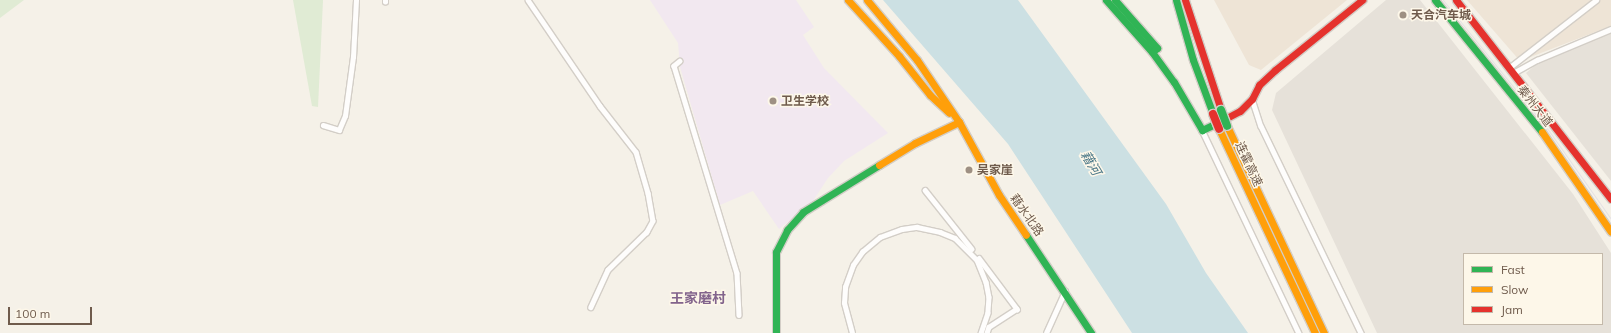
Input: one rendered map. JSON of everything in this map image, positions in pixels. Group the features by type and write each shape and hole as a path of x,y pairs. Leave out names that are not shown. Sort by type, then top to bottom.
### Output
{"main road":[{"name":"藉水北路","path":"848,0 899,56 930,95 959,122"},
{"name":"藉水北路","path":"867,0 917,60 959,122 999,195 1092,333"},
{"path":"1106,0 1152,52 1174,82 1202,130 1240,111 1252,99 1259,85 1275,70 1362,0"},
{"path":"1115,0 1157,48 1152,52"},
{"name":"秦州大道","path":"1435,0 1540,130 1611,232"},
{"name":"秦州大道","path":"1456,0 1513,70 1611,199"},
{"name":"连霍高速","path":"1185,1 1221,110 1223,127 1315,333"},
{"name":"连霍高速","path":"1176,3 1193,60 1213,114 1223,127 1324,333"},
{"path":"776,333 776,252 787,230 803,212 915,143 959,122"}],"street":[{"path":"323,125 339,130 345,116 354,49 356,0"},
{"path":"528,0 600,106 636,152 648,193 653,221 647,232 608,270 591,307"},
{"path":"1513,70 1596,0"},
{"path":"1513,70 1611,29"},
{"path":"680,61 674,66 737,273 739,315"},
{"path":"1252,99 1261,126 1361,333"},
{"path":"1202,130 1300,333"},
{"path":"925,190 1018,309 988,327 987,333"},
{"path":"852,333 844,302 845,287 853,265 862,252 880,237 902,229 917,227 940,232 955,238 977,260 986,282 989,297 988,313 981,333"},
{"path":"1046,333 1065,291"}],"shaded area":[{"name":"卫生学校","path":"650,0 796,0 814,27 803,35 824,68 888,133 844,161 828,178 811,204 779,229 753,191 720,205 680,67 678,43"},
{"path":"1214,0 1347,0 1261,70 1249,65"},
{"path":"1386,0 1420,0 1573,194 1611,253 1611,333 1377,333 1272,110 1276,93"},
{"path":"1467,0 1611,0 1611,26 1520,61"},
{"path":"1611,31 1611,181 1526,73 1546,56"}],"green space":[{"path":"0,0 24,0 0,18"},
{"path":"293,0 323,0 318,107 312,106"}],"water":[{"name":"藉河","path":"883,0 1018,0 1166,204 1206,273 1248,333 1132,333 1008,144"}],"tram line":[{"path":"1443,0 1549,131 1611,219"}],"traffic: fast":[{"path":"1106,0 1152,52 1174,82 1202,130 1219,122"},
{"path":"1115,0 1157,48 1152,52"},
{"path":"1176,0 1193,60 1213,114"},
{"path":"1435,0 1542,132"},
{"path":"1221,110 1227,126"},
{"path":"776,333 776,252 787,230 803,212 879,165"},
{"path":"1026,235 1091,333"}],"traffic: slow":[{"path":"848,0 899,56 930,95 949,113"},
{"path":"867,0 917,60 959,122 999,195 1026,235"},
{"path":"879,165 915,143 959,122"},
{"path":"1227,126 1324,333"},
{"path":"1219,129 1315,333"},
{"path":"1542,132 1611,232"}],"traffic: jam":[{"path":"1185,0 1221,110"},
{"path":"1219,122 1240,111 1252,99 1259,85 1275,70 1362,0"},
{"path":"1456,0 1611,199"},
{"path":"1213,114 1219,129"}],"place":[{"name":"天合汽车城","path":"1403,15"},
{"name":"卫生学校","path":"773,101"},
{"name":"吴家崖","path":"969,170"}],"district":[{"name":"王家磨村","path":"698,298"}]}
